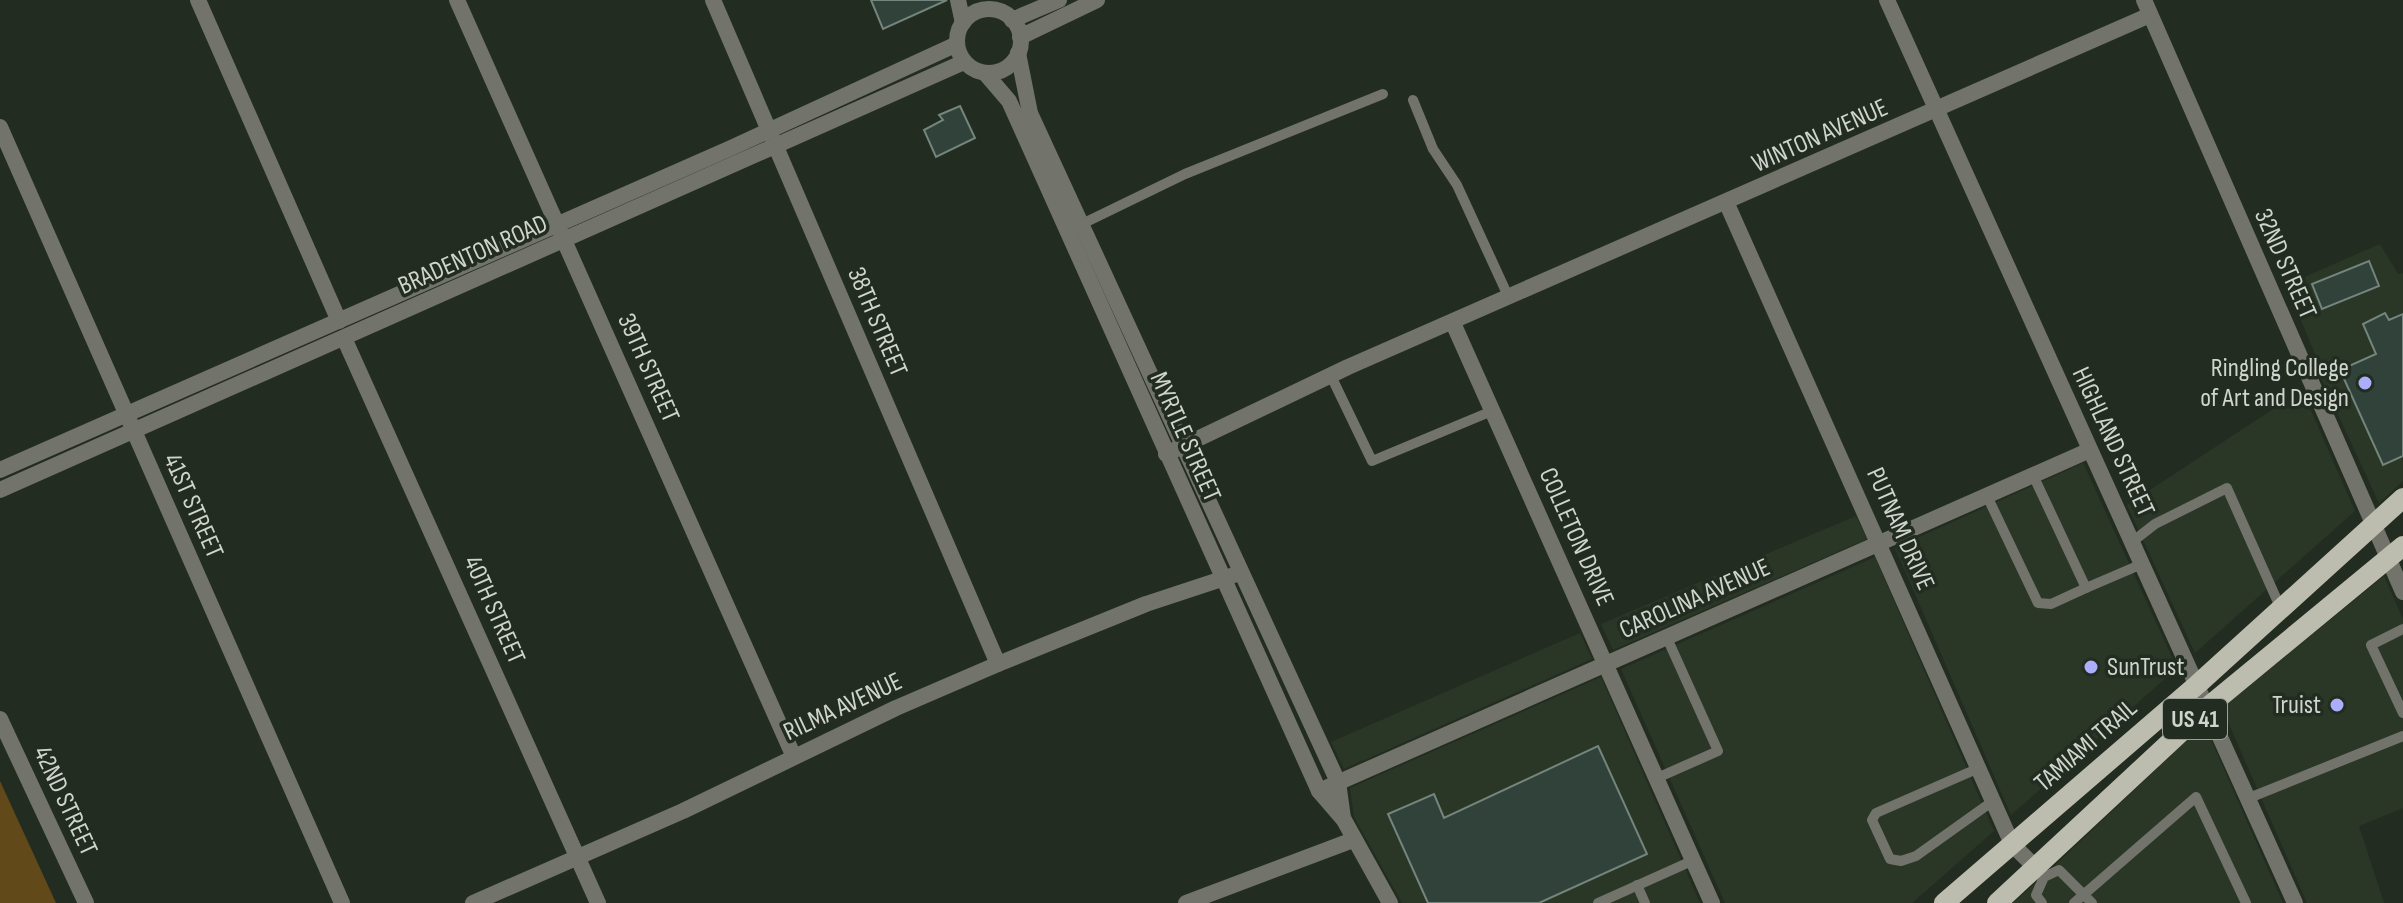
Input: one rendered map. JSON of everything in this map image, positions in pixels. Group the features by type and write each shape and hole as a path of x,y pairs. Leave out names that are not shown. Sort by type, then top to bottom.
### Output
{"main road":[{"name":"TAMIAMI TRAIL","path":"1944,903 2198,684 2403,498"},
{"name":"TAMIAMI TRAIL","path":"1997,903 2040,873 2209,706 2396,552"}],"street":[{"name":"40TH STREET","path":"198,0 598,903"},
{"name":"39TH STREET","path":"457,0 794,757"},
{"name":"38TH STREET","path":"713,0 998,664"},
{"path":"958,0 963,23 957,44 964,62 985,73 1002,71 1019,45 1097,0"},
{"path":"963,23 975,12 1059,0"},
{"name":"HIGHLAND STREET","path":"1887,0 2209,706 2295,903"},
{"name":"WINTON AVENUE","path":"1166,454 1331,376 1935,111 2147,8"},
{"name":"32ND STREET","path":"2147,8 2373,525 2396,552 2403,592"},
{"path":"1000,10 1019,45"},
{"name":"BRADENTON ROAD","path":"561,233 769,130 957,44"},
{"name":"MYRTLE STREET","path":"1019,45 1030,113 1338,782 1344,820 1353,840 1390,903"},
{"name":"BRADENTON ROAD","path":"0,490 134,432 342,330 561,233 774,148 964,62"},
{"name":"MYRTLE STREET","path":"985,73 1009,101 1319,791 1344,820"},
{"name":"41ST STREET","path":"0,127 342,903"},
{"name":"PUTNAM DRIVE","path":"1727,204 1881,543 2012,844 2040,873"},
{"name":"COLLETON DRIVE","path":"1453,323 1712,903"},
{"name":"BRADENTON ROAD","path":"0,470 125,416 342,330"},
{"name":"CAROLINA AVENUE","path":"1319,791 2090,450"},
{"name":"RILMA AVENUE","path":"473,903 998,664 1146,604 1240,573"},
{"name":"42ND STREET","path":"0,719 86,903"},
{"path":"1186,903 1353,840"}],"lane":[{"path":"1082,224 1185,174 1383,94"},
{"path":"1413,100 1433,149 1457,185 1509,298"},
{"path":"1331,376 1372,461 1492,411"},
{"path":"2033,475 2086,588"},
{"path":"2132,542 2155,524 2227,488 2281,609"},
{"path":"1987,496 2038,603 2044,606 2142,564"},
{"path":"2403,629 2371,645 2403,713"},
{"path":"1657,778 1718,751 1667,638"},
{"path":"2249,798 2403,736"},
{"path":"1979,768 1876,813 1872,820 1879,840 1890,859 1901,861 1916,856 1993,801"},
{"path":"2078,899 2196,797 2246,903"},
{"path":"1598,903 1694,860"},
{"path":"2042,903 2036,895 2040,873 2059,870 2078,899 2092,903"},
{"path":"1637,885 1645,903"}],"shaded area":[{"name":"Ringling College of Art and Design","path":"2380,244 2398,274 2403,273 2403,481 2379,503 2321,378 2324,375 2286,285"},
{"path":"2302,390 2355,511 2195,653 2127,505"},
{"path":"2083,463 2177,668 2011,815 1895,548"},
{"path":"1856,516 1867,539 1613,650 1601,624"},
{"path":"1875,557 1994,831 1912,903 1725,903 1621,669"},
{"path":"2384,576 2403,619 2403,808 2359,826 2384,903 2307,903 2222,708"},
{"path":"1580,633 1592,659 1344,769 1331,742"},
{"path":"1601,677 1700,903 1402,903 1354,817 1350,788"},
{"path":"2204,724 2283,903 2013,903 2052,868"},
{"path":"0,781 56,903 0,903"}],"building":[{"path":"871,0 947,0 883,29"},
{"path":"960,106 975,138 936,157 924,130 943,120 939,115"},
{"path":"2369,261 2379,286 2322,309 2312,284"},
{"path":"2385,313 2389,320 2403,314 2403,456 2383,465 2340,370 2376,354 2363,324"},
{"path":"1598,746 1647,854 1539,903 1428,903 1388,814 1434,794 1444,818"}],"place":[{"name":"Ringling College of Art and Design","path":"2365,383"},
{"name":"SunTrust","path":"2091,667"},
{"name":"Truist","path":"2337,705"}]}
